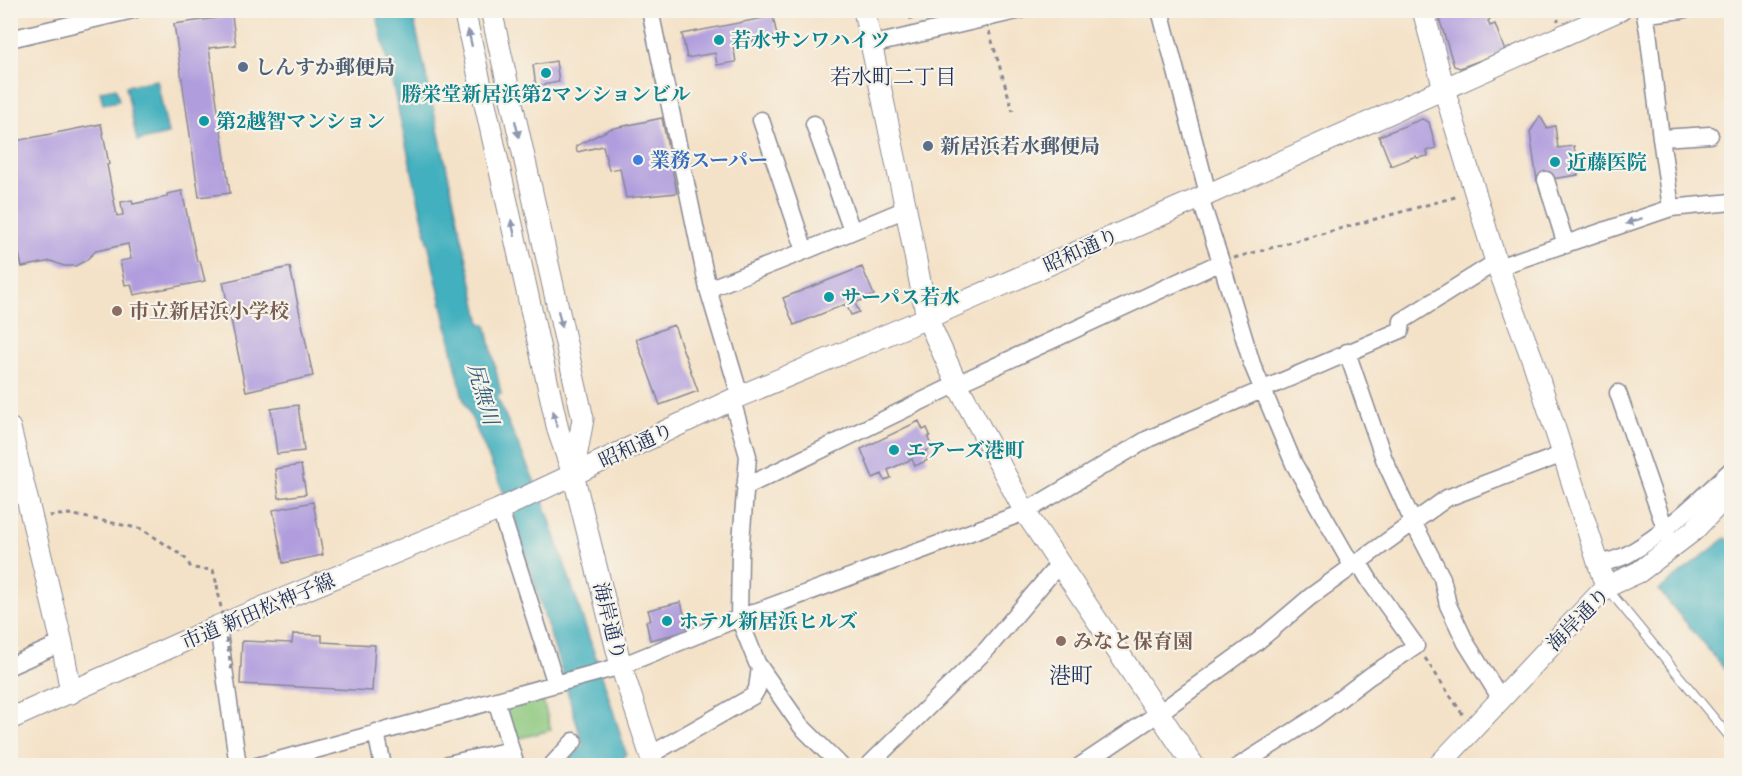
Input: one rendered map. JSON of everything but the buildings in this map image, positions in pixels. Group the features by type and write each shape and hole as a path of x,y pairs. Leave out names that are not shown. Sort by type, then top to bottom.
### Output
{"street":[{"path":"10,39 133,10"},
{"name":"海岸通り","path":"464,10 558,430 573,474 611,669 652,760"},
{"path":"491,10 583,419 573,474"},
{"path":"650,10 708,289 736,398 748,456 740,554 739,618 760,667 801,726 841,765"},
{"path":"864,10 927,318 957,384 1025,512 1194,765"},
{"path":"871,45 1021,10"},
{"path":"1160,10 1221,262 1252,364 1294,464 1356,565 1416,645 1316,717 1239,765"},
{"path":"1423,10 1444,89 1497,264 1533,362 1606,587"},
{"name":"昭和通り","path":"542,489 736,398 927,318 1620,10"},
{"path":"1671,208 1645,12 1683,10"},
{"path":"761,120 805,251"},
{"path":"814,124 852,231"},
{"path":"1661,138 1710,135"},
{"path":"1546,180 1566,245"},
{"path":"257,765 611,669 739,618 1025,512 1148,439 1401,330 1402,321 1497,264 1566,245 1671,208 1731,202"},
{"path":"708,289 906,209"},
{"path":"745,488 957,384 1221,262"},
{"path":"1347,352 1384,459 1442,578 1448,605 1466,643 1501,699"},
{"path":"1618,393 1668,538"},
{"path":"10,428 62,644 71,693"},
{"path":"1080,765 1159,713 1257,642 1310,597 1447,498 1563,454"},
{"path":"1599,564 1668,538 1685,513 1731,469"},
{"name":"市道 新田松神子線","path":"10,719 218,626 502,508 542,489"},
{"name":"海岸通り","path":"1438,765 1606,587 1640,572 1668,538 1693,531 1731,490"},
{"path":"502,508 503,519 560,683"},
{"path":"868,765 987,649 1059,564"},
{"path":"218,626 238,765"},
{"path":"10,666 62,644"},
{"path":"652,760 753,696 757,689 760,667"},
{"path":"445,765 514,758 496,700"},
{"path":"376,732 383,765"},
{"path":"551,765 574,741"}],"lane":[{"path":"1606,587 1731,740"}],"path":[{"path":"985,18 1012,111"},
{"path":"1221,262 1475,191"},
{"path":"32,519 69,514 142,529 180,554 191,568 213,570 232,672"},
{"path":"1416,645 1472,729"}],"green space":[{"path":"542,697 551,730 513,740 504,706"}],"water":[{"name":"尻無川","path":"376,11 412,11 481,324 486,324 501,394 497,397 544,503 626,753 621,765 563,765 583,745 513,514 463,398"},
{"path":"157,80 168,134 137,141 126,86"},
{"path":"116,88 119,101 103,104 100,91"},
{"path":"1726,538 1732,543 1731,677 1659,590"}],"place":[{"name":"若水サンワハイツ","path":"719,40"},
{"name":"しんすか郵便局","path":"243,67"},
{"name":"勝栄堂新居浜第2マンションビル","path":"546,73"},
{"name":"第2越智マンション","path":"204,121"},
{"name":"新居浜若水郵便局","path":"928,146"},
{"name":"業務スーパー","path":"638,160"},
{"name":"近藤医院","path":"1555,162"},
{"name":"サーパス若水","path":"829,297"},
{"name":"市立新居浜小学校","path":"117,311"},
{"name":"エアーズ港町","path":"894,450"},
{"name":"ホテル新居浜ヒルズ","path":"667,621"},
{"name":"みなと保育園","path":"1061,641"}],"district":[{"name":"若水町二丁目","path":"893,77"},
{"name":"港町","path":"1071,675"}]}
